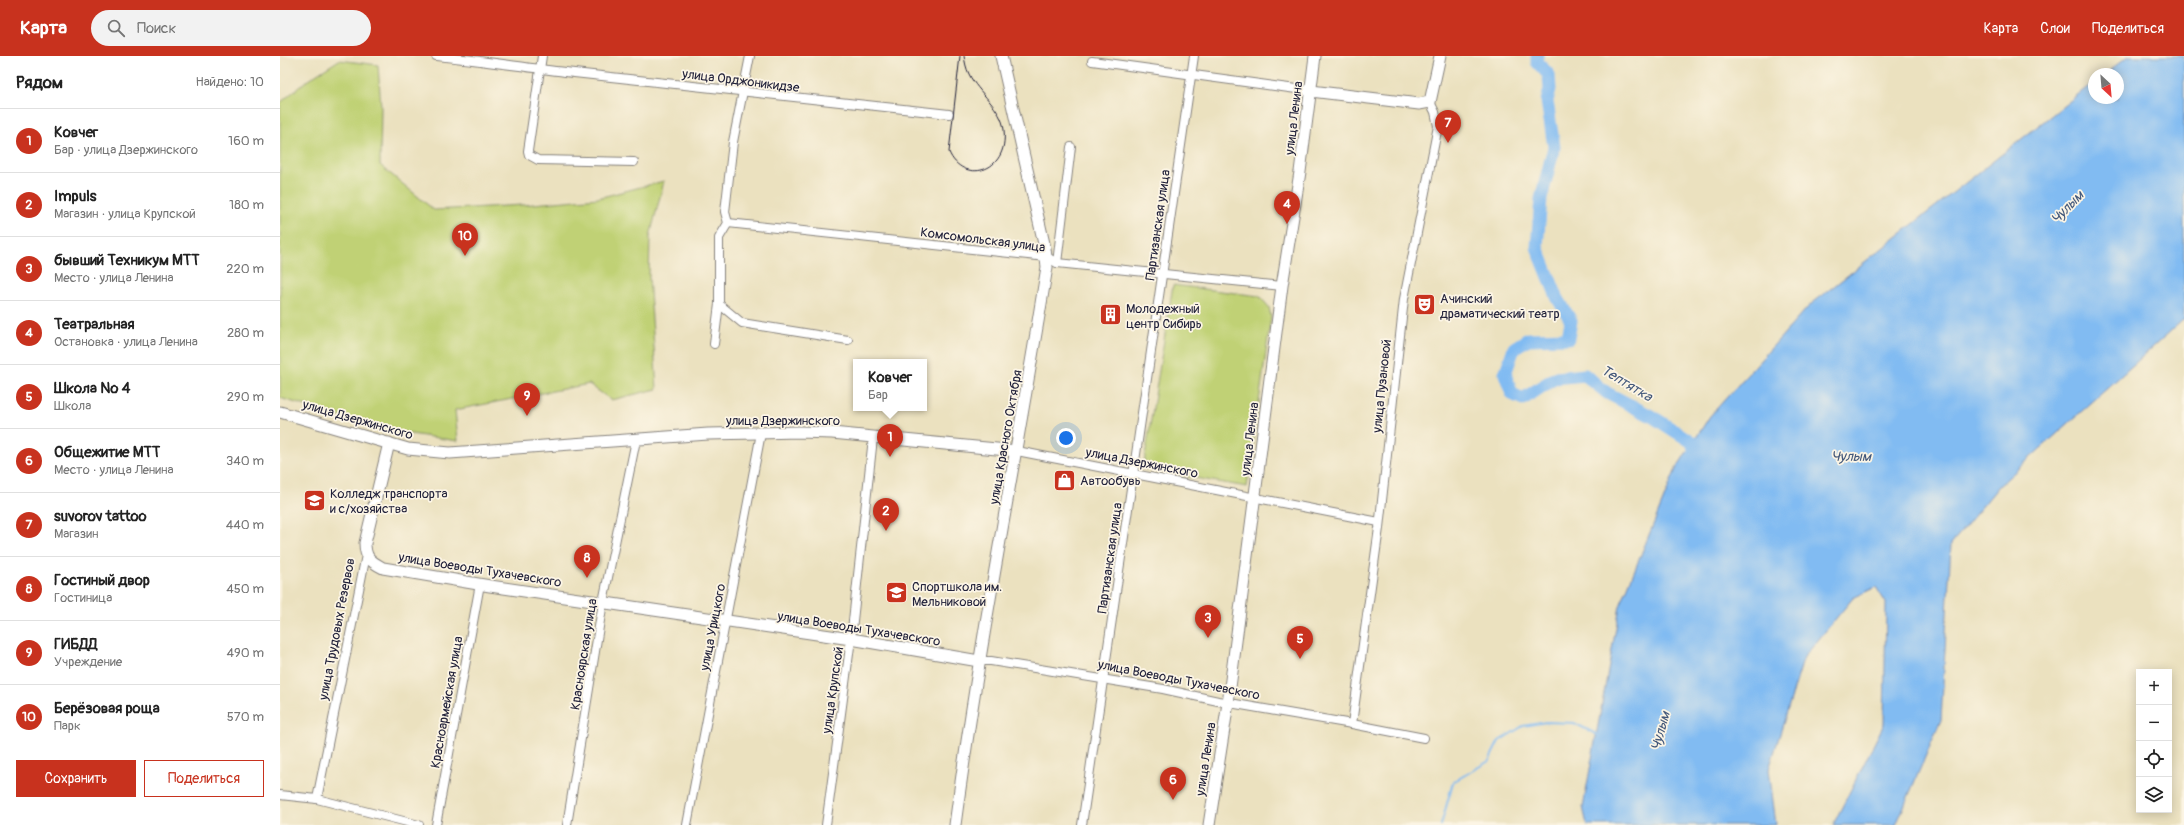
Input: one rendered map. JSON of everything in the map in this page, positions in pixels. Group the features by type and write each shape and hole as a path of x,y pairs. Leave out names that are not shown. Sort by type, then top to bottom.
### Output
{"main road":[{"name":"улица Красного Октября","path":"955,825 979,661 1017,451 1047,268 1047,257 1001,56"},
{"name":"улица Ленина","path":"1209,825 1228,703 1256,499 1282,286 1315,56"},
{"path":"1311,91 1419,104 1430,102 1440,56"},
{"name":"улица Дзержинского","path":"280,412 408,449 450,453 708,434 761,433 832,433 1017,451"},
{"name":"улица Трудовых Резервов","path":"366,555 365,543 389,443"},
{"name":"улица Воеводы Тухачевского","path":"366,555 369,561 383,568 979,661"}],"street":[{"name":"улица Орджоникидзе","path":"436,56 482,58 539,69 949,114"},
{"path":"542,56 528,151 529,155 538,160 634,162"},
{"path":"714,344 719,304 719,238 728,223 725,212 733,142 750,56"},
{"name":"Партизанская улица","path":"1082,825 1194,56"},
{"path":"1092,61 1311,91"},
{"name":"улица Пузановой","path":"1352,724 1380,522 1404,299 1438,126 1435,112 1430,102"},
{"path":"1057,263 1071,148"},
{"name":"Комсомольская улица","path":"728,223 1047,257 1057,263 1282,286"},
{"path":"719,304 742,323 848,340"},
{"name":"улица Урицкого","path":"687,825 761,433"},
{"name":"улица Крупской","path":"826,825 852,640 873,438"},
{"name":"Красноярская улица","path":"568,825 604,602 636,440"},
{"name":"улица Дзержинского","path":"1017,451 1133,475 1380,522"},
{"name":"улица Трудовых Резервов","path":"317,799 366,555"},
{"name":"Красноармейская улица","path":"436,825 480,584"},
{"name":"улица Воеводы Тухачевского","path":"979,661 991,661 1103,678 1228,703 1424,738"},
{"path":"280,794 317,799 419,825"}],"green space":[{"path":"339,60 378,65 381,107 380,165 434,210 523,205 598,198 664,181 650,236 649,277 657,389 611,400 589,384 455,410 458,441 384,430 280,398 280,103 305,82"},
{"path":"1173,285 1259,296 1269,307 1271,317 1247,487 1143,469"}],"water":[{"name":"Чулым","path":"2128,56 2184,56 2184,319 1999,486 1951,544 1941,720 1896,825 1833,825 1884,724 1886,603 1876,587 1853,598 1804,657 1769,769 1776,825 1587,825 1583,807 1620,606 1676,469 1710,416 1810,305 2088,87 2088,104 2124,104 2124,68 2113,68"}],"waterway":[{"name":"Тептятка","path":"1537,56 1537,62 1549,75 1550,89 1547,101 1554,147 1541,199 1537,247 1557,297 1571,321 1568,338 1528,339 1514,348 1505,374 1512,394 1523,399 1555,378 1585,375 1607,393 1653,417 1692,442 1697,459"},
{"path":"1441,825 1453,782 1489,761 1499,741 1523,726 1546,722 1574,723 1598,735"}],"tram line":[{"path":"960,56 949,152 955,162 964,168 973,171 983,170 992,165 999,156 1004,145 1004,130 999,115 969,74 964,56"}],"place":[{"name":"suvorov tattoo","path":"1448,143"},
{"name":"Театральная","path":"1287,224"},
{"name":"Берёзовая роща","path":"465,256"},
{"name":"Ачинский драматический театр","path":"1425,305"},
{"name":"Молодежный центр Сибирь","path":"1111,315"},
{"name":"ГИБДД","path":"527,416"},
{"name":"Ковчег","path":"890,457"},
{"name":"Автообувь","path":"1064,480"},
{"name":"Колледж транспорта и с/хозяйства","path":"314,500"},
{"name":"Impuls","path":"886,531"},
{"name":"Гостиный двор","path":"587,578"},
{"name":"Спортшкола им. Мельниковой","path":"896,593"},
{"name":"бывший Техникум МТТ","path":"1208,638"},
{"name":"Школа № 4","path":"1300,659"},
{"name":"Общежитие МТТ","path":"1173,800"}]}
